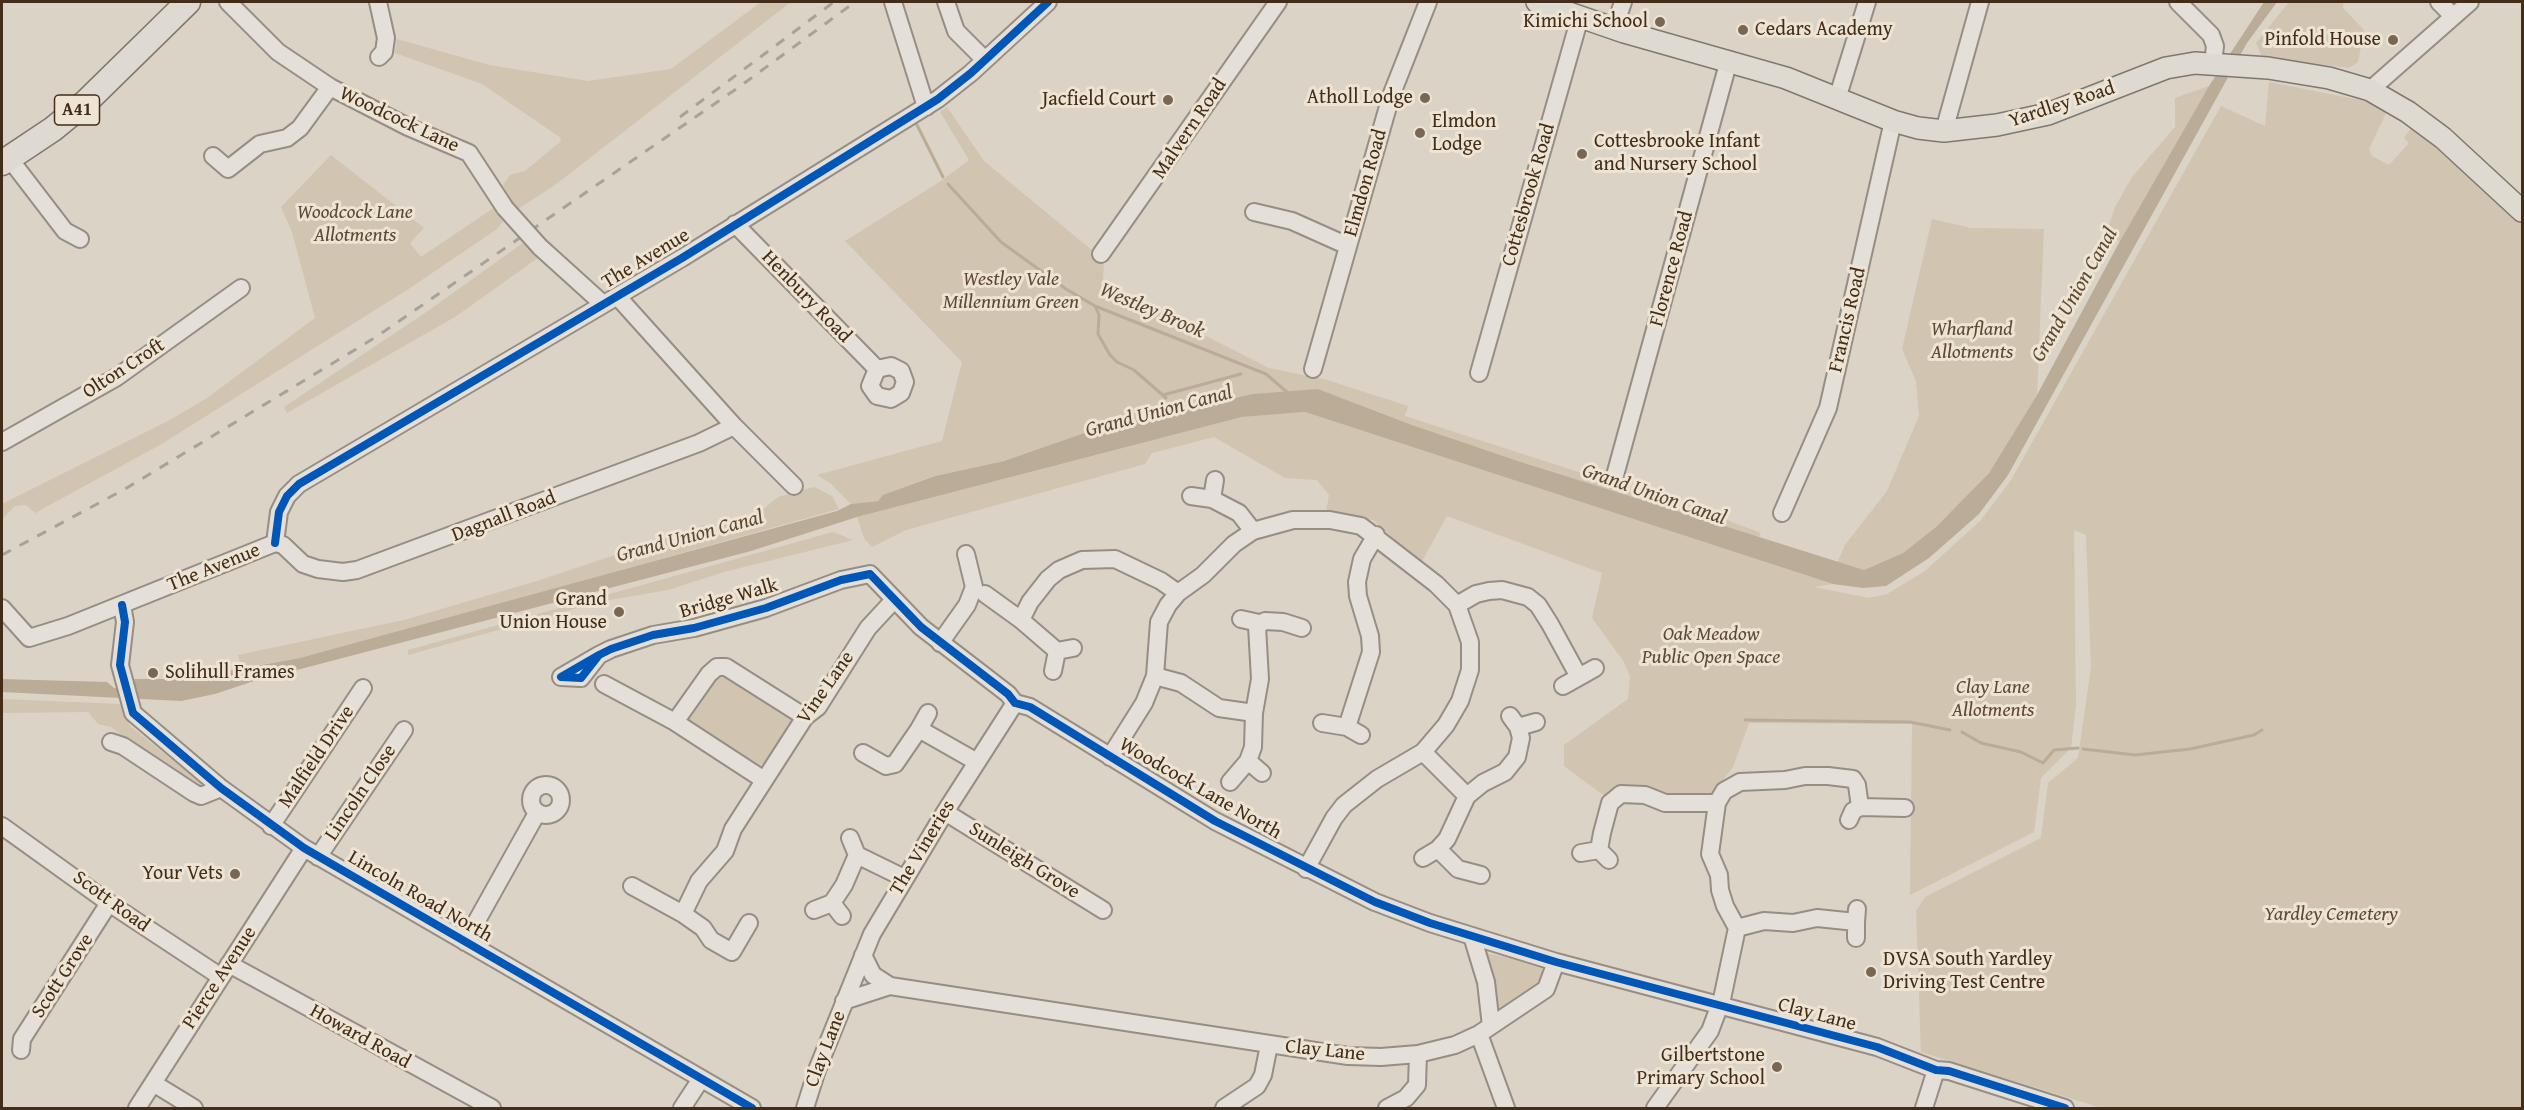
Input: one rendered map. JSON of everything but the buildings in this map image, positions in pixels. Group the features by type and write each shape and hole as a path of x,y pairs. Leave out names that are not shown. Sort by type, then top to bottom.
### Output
{"highway":[{"name":"A41","path":"5,161 53,129 86,102 188,2"}],"main road":[{"name":"Yardley Road","path":"1537,2 1614,28 1786,78 1893,121 1918,128 1944,131 1997,125 2048,114 2166,68 2195,63 2330,78 2370,90 2408,112 2443,138 2523,211"}],"street":[{"name":"Woodcock Lane","path":"228,2 278,52 330,87 408,127 469,153 505,208 540,247 610,300 794,486"},
{"path":"378,2 386,38 384,52 379,57"},
{"path":"946,2 956,31 986,60"},
{"name":"The Avenue","path":"2,608 29,638 122,605 275,543 279,512 287,496 299,484 610,300 926,106 986,60 1048,2"},
{"name":"Malvern Road","path":"1101,254 1278,2"},
{"name":"Elmdon Road","path":"1313,369 1391,96 1428,2"},
{"path":"1614,28 1623,2"},
{"path":"1837,99 1867,2"},
{"path":"1944,131 1980,2"},
{"path":"2178,2 2211,35 2215,46 2215,64"},
{"path":"2439,2 2454,16"},
{"path":"2370,90 2470,2"},
{"path":"894,4 926,106"},
{"name":"Cottesbrook Road","path":"1479,374 1580,17"},
{"name":"Florence Road","path":"1614,479 1729,60"},
{"path":"213,156 228,169 260,144 287,138 300,128 330,87"},
{"name":"Francis Road","path":"1782,513 1828,408 1893,121"},
{"path":"5,161 65,231 80,239"},
{"path":"1254,212 1292,221 1348,246"},
{"name":"Henbury Road","path":"735,224 877,369"},
{"name":"Olton Croft","path":"2,442 117,377 241,288"},
{"name":"Dagnall Road","path":"275,543 283,545 303,564 318,569 336,572 357,570 706,440 734,426"},
{"path":"1212,499 1215,480"},
{"path":"1191,496 1212,499 1239,513 1253,531"},
{"path":"1110,757 1144,703 1155,676 1160,622 1168,604 1178,593 1203,574 1234,544 1253,531 1293,520 1330,520 1361,526 1376,535 1436,584 1457,605 1470,642 1472,659 1468,683 1446,725 1423,752 1377,779 1344,805 1334,818 1306,869"},
{"path":"1322,723 1354,731 1371,652 1370,636 1358,596 1358,571 1376,535"},
{"path":"940,643 967,605 974,587 966,554"},
{"path":"1021,620 1030,602 1048,579 1071,564 1095,558 1115,560 1161,581 1178,593"},
{"name":"Woodcock Lane North","path":"870,574 940,643 1008,694 1015,703 1030,707 1215,821 1375,902 1556,962"},
{"name":"Bridge Walk","path":"598,655 610,648 652,635 725,620 766,608 841,580 870,574"},
{"path":"1457,605 1476,594 1489,591 1502,590 1528,597 1538,605 1550,624 1578,677"},
{"path":"985,594 1065,649 1053,671"},
{"name":"Vine Lane","path":"684,914 699,881 725,851 733,829 805,717 818,707 868,628 894,600"},
{"name":"Lincoln Road North","path":"122,605 125,622 120,665 133,713 221,788 271,826 318,857 752,1108"},
{"path":"1241,619 1259,623 1283,622 1302,628"},
{"path":"1230,782 1248,761 1253,747 1254,712 1260,679 1261,657 1256,630 1259,623"},
{"path":"675,722 709,674 717,667 726,667 805,717"},
{"path":"1563,686 1595,668"},
{"path":"1155,676 1180,684 1219,708 1254,712"},
{"path":"603,684 675,722 764,780"},
{"name":"Malfield Drive","path":"271,826 363,688"},
{"name":"The Vineries","path":"844,1001 863,955 904,878 1015,703"},
{"path":"863,753 886,766 895,764 928,713"},
{"path":"1423,858 1438,849 1447,839 1467,796 1483,783 1505,772 1513,764 1521,738 1514,721 1536,722"},
{"path":"919,729 977,762"},
{"name":"Lincoln Close","path":"318,857 404,730"},
{"path":"111,742 123,746 201,796 221,788"},
{"path":"1423,752 1467,796"},
{"path":"1248,761 1262,773"},
{"path":"1655,1108 1710,1030 1720,1005 1737,928 1725,906 1719,875 1710,854 1716,803 1730,785 1740,782 1857,773 1854,814 1905,808"},
{"path":"1581,852 1604,855 1607,811 1616,796 1621,794 1645,795 1665,803 1716,803"},
{"name":"Sunleigh Grove","path":"945,812 1104,910"},
{"path":"465,942 537,813"},
{"name":"Scott Road","path":"2,826 110,903 225,970"},
{"path":"850,838 857,855 904,878"},
{"name":"Pierce Avenue","path":"137,1108 304,848"},
{"path":"1438,849 1458,869 1481,875"},
{"path":"814,910 832,903 844,885 857,855"},
{"path":"632,886 684,914 703,928 711,940 732,952 749,923"},
{"name":"Scott Grove","path":"21,1050 22,1038 110,903"},
{"path":"832,903 842,916"},
{"path":"1737,928 1764,921 1793,923 1817,918 1856,923"},
{"path":"1472,936 1486,982 1485,1030 1506,1108"},
{"path":"863,955 873,975 890,986"},
{"name":"Clay Lane","path":"805,1108 844,1001 890,986 1348,1056 1418,1054 1455,1045 1485,1030 1546,989 1556,962 1877,1047 1936,1070 1960,1074 2065,1108"},
{"name":"Howard Road","path":"225,970 492,1108"},
{"path":"1224,1108 1257,1086 1263,1075 1269,1045"},
{"path":"1387,1108 1406,1098 1417,1086 1418,1054"},
{"path":"1924,1108 1936,1070"},
{"path":"682,1108 701,1079"},
{"path":"153,1083 194,1108"}],"green space":[{"path":"761,2 791,2 555,185 518,209 512,205 503,185 510,175 525,171 560,142 561,138 482,84 395,53 397,39 489,65 588,81 671,69"},
{"path":"2289,2 2343,2 2343,8 2364,30 2358,62 2349,68 2262,57 2256,43"},
{"name":"Yardley Cemetery","path":"2269,82 2365,101 2387,111 2369,149 2372,156 2389,165 2409,143 2404,138 2412,127 2522,224 2522,1108 2102,1108 1921,1052 1916,911 1925,897 2041,838 2048,783 2078,758 2091,667 2086,535 2074,530 2076,705 2071,748 2041,778 2034,832 1910,895 1912,724 1749,723 1733,767 1709,797 1607,798 1564,766 1564,745 1628,699 1630,676 1624,662 1592,618 1602,573 1447,516 1421,563 1373,520 1326,512 1329,495 1317,480 1285,478 1214,437 1152,453 1145,464 906,530 872,547 864,538 857,517 1242,417 1305,412 1833,584 1814,587 1869,598 1887,594 1925,571 1981,520 2011,480 2221,106 2265,126"},
{"path":"2209,86 2120,241 2105,237 2115,207 2132,177 2175,127 2175,98"},
{"name":"Westley Vale Millennium Green","path":"947,107 984,161 1093,251 1101,254 1104,261 1103,279 1113,289 1269,368 1327,380 1408,406 1405,416 1761,533 1758,538 1521,462 1412,425 1318,389 1090,431 1004,461 934,476 884,495 878,501 851,504 830,483 817,475 942,441 962,362 845,241 941,181 969,160 940,112"},
{"name":"Woodcock Lane Allotments","path":"331,155 424,228 410,243 421,257 495,207 506,218 497,229 410,288 160,445 35,513 26,505 15,506 2,519 2,504 168,421 207,398 315,318 292,232 281,207"},
{"name":"Wharfland Allotments","path":"1932,219 1971,228 2044,229 2037,395 1989,473 1936,527 1903,553 1864,570 1837,563 1845,545 1887,491 1919,416 1916,381 1902,349"},
{"path":"527,240 542,255 455,317 287,413 284,407 425,313"},
{"path":"814,487 832,496 839,509 389,635 300,658 241,668 238,655 404,620 537,581 705,525 720,525 760,512 778,497"},
{"path":"833,532 853,540 724,572 668,590 603,601 408,655 408,650"},
{"path":"722,670 790,715 794,726 768,762 760,765 690,722 689,713"},
{"path":"2,699 120,704 130,726 200,782 203,788 195,789 111,727 98,724 88,712 2,713"},
{"path":"1480,952 1541,964 1542,983 1495,1014"}],"shaded area":[{"path":"2264,2 2277,2 2247,43 2008,475 1979,514 1929,558 1886,586 1863,588 1833,584 1305,412 1242,417 857,517 751,551 251,682 215,694 181,701 2,692 2,679 107,682 114,688 136,690 134,679 184,679 300,658 837,511 851,504 878,501 883,495 935,476 1004,461 1090,431 1253,394 1318,389 1412,425 1521,462 1864,570 1903,553 1936,527 1989,473 2037,395 2120,241 2209,86"}],"waterway":[{"name":"Westley Brook","path":"917,125 943,177"},
{"name":"Westley Brook","path":"948,184 1001,242 1066,289 1095,306 1266,374 1288,393"},
{"name":"Grand Union Canal","path":"1095,306 1099,315 1098,334 1110,355 1117,362 1134,370 1166,398"},
{"name":"Grand Union Canal","path":"1163,395 1241,374"},
{"path":"1745,720 1910,722 1950,730"},
{"path":"2083,749 2135,755 2190,749 2254,735 2262,730"},
{"path":"1962,732 1981,743 2021,752 2043,763 2054,750 2078,748"}],"railway":[{"path":"680,117 834,2"},
{"path":"2,555 125,489 376,337 739,87 855,2"}],"cycle path":[{"path":"275,543 279,512 287,496 299,484 682,258 938,99 971,73 1048,2"},
{"path":"599,655 561,677 581,678 599,655 611,649 653,635 694,628 766,608 841,580 870,574 921,627 1008,694 1015,703 1030,707 1215,821 1375,902 1430,923 1556,962 1877,1047 1936,1070 1949,1071 2065,1108"},
{"path":"122,605 125,622 120,665 133,713 221,788 304,848 752,1108"}],"place":[{"name":"Kimichi School","path":"1660,22"},
{"name":"Cedars Academy","path":"1743,30"},
{"name":"Pinfold House","path":"2393,40"},
{"name":"Atholl Lodge","path":"1425,98"},
{"name":"Jacfield Court","path":"1168,100"},
{"name":"Elmdon Lodge","path":"1420,133"},
{"name":"Cottesbrooke Infant and Nursery School","path":"1582,154"},
{"name":"Grand Union House","path":"619,612"},
{"name":"Solihull Frames","path":"153,673"},
{"name":"Your Vets","path":"235,874"},
{"name":"DVSA South Yardley Driving Test Centre","path":"1871,972"},
{"name":"Gilbertstone Primary School","path":"1777,1067"}],"park label":[{"name":"Oak Meadow Public Open Space","path":"1711,646"},
{"name":"Clay Lane Allotments","path":"1993,700"}]}
